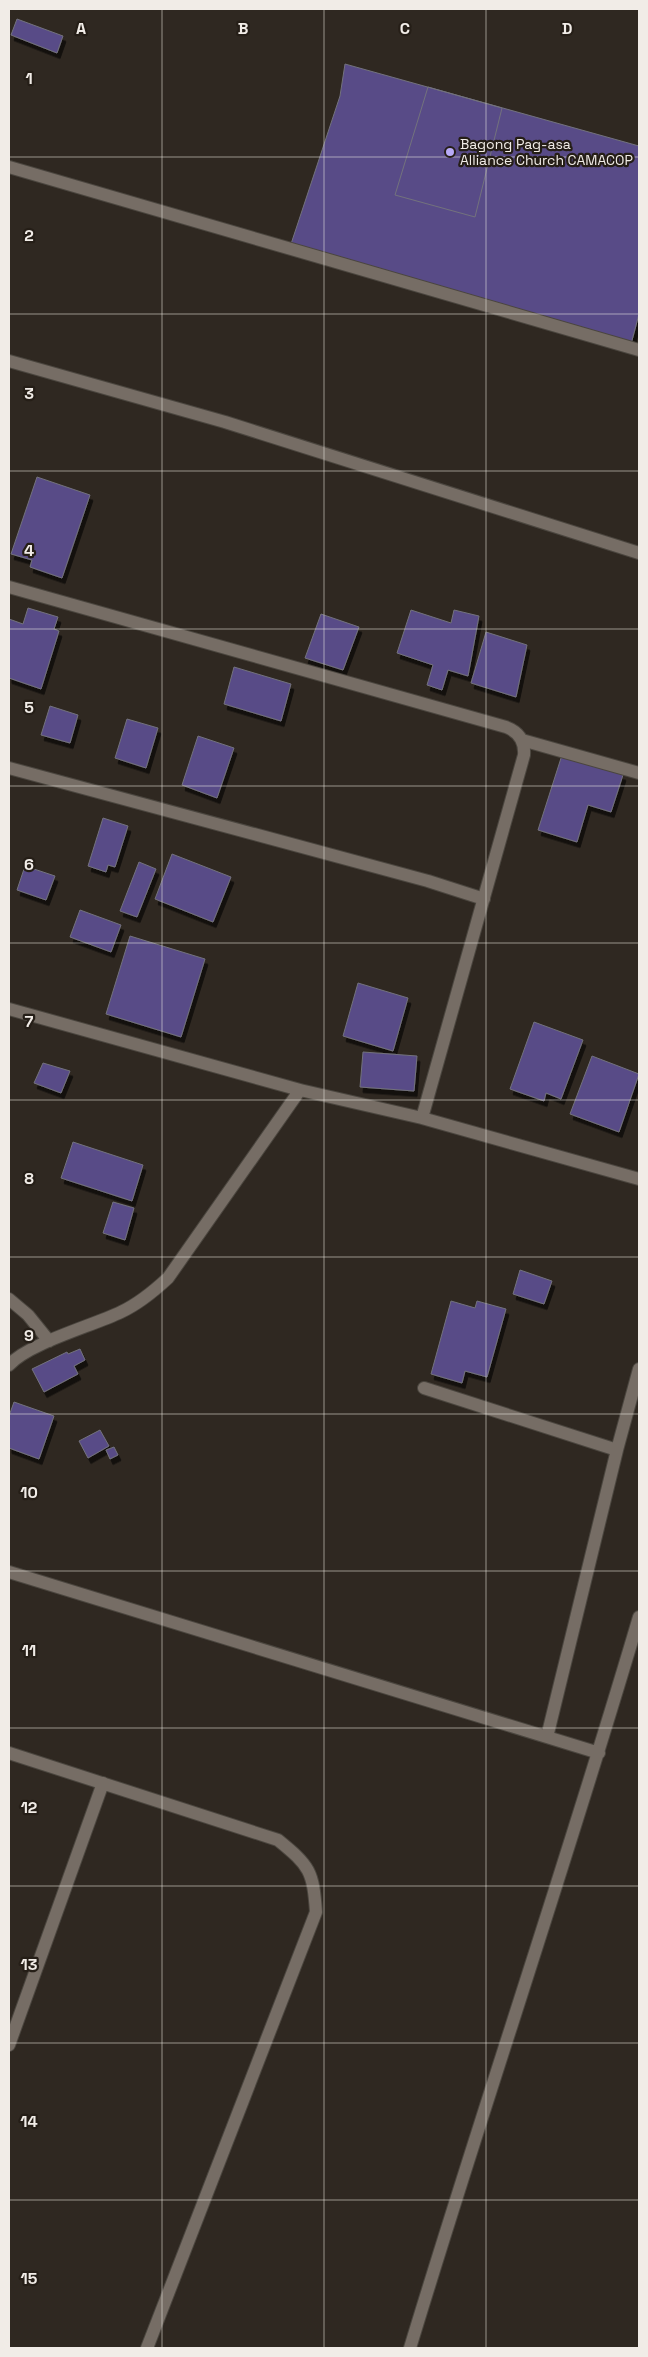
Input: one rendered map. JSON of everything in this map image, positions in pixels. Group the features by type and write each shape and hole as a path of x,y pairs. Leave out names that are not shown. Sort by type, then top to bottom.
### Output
{"street":[{"path":"9,168 639,350"},
{"path":"9,361 225,422 639,553"},
{"path":"9,587 506,727 514,730 522,740 524,755 422,1118"},
{"path":"522,740 639,773"},
{"path":"9,768 428,881 484,898"},
{"path":"9,1009 300,1090 422,1118 639,1179"},
{"path":"9,1365 49,1341 122,1312 139,1302 168,1278 300,1090"},
{"path":"9,1299 28,1315 49,1341"},
{"path":"547,1737 617,1450 639,1369"},
{"path":"424,1388 617,1450"},
{"path":"9,1572 599,1753"},
{"path":"410,2348 466,2162 599,1753 639,1617"},
{"path":"9,1753 278,1840 301,1859 314,1882 316,1912 147,2348"},
{"path":"9,2045 103,1783"}],"building":[{"path":"17,19 63,36 57,53 11,35"},
{"path":"345,64 639,146 639,314 630,348 290,247 340,96"},
{"name":"Bagong Pag-asa Alliance Church CAMACOP","path":"428,87 502,108 475,217 395,195"},
{"path":"37,477 90,495 62,578 30,567 32,560 11,554"},
{"path":"28,608 58,617 54,629 59,631 41,689 9,678 9,619 23,624"},
{"path":"411,610 451,623 454,610 479,616 468,676 448,670 442,690 427,685 433,665 397,653"},
{"path":"321,614 359,627 343,670 305,658"},
{"path":"486,632 527,645 516,697 471,683"},
{"path":"234,667 291,684 281,721 224,704"},
{"path":"50,706 78,715 70,743 41,735"},
{"path":"127,719 158,728 146,768 115,758"},
{"path":"198,736 234,748 217,798 182,785"},
{"path":"562,755 623,775 611,812 588,805 577,842 538,830"},
{"path":"103,818 128,826 115,867 108,865 106,872 88,866"},
{"path":"172,854 231,877 213,922 155,899"},
{"path":"139,862 156,869 137,917 120,911"},
{"path":"25,866 55,876 46,900 17,890"},
{"path":"80,910 121,925 111,952 70,937"},
{"path":"130,936 205,959 181,1037 106,1014"},
{"path":"358,983 408,998 393,1051 343,1036"},
{"path":"534,1022 583,1040 561,1099 546,1093 544,1101 510,1089"},
{"path":"363,1052 417,1056 414,1091 360,1087"},
{"path":"592,1056 639,1074 619,1132 570,1114"},
{"path":"43,1063 70,1071 61,1093 34,1083"},
{"path":"73,1142 143,1165 132,1201 61,1178"},
{"path":"113,1202 134,1208 125,1240 103,1233"},
{"path":"520,1270 552,1281 544,1304 513,1294"},
{"path":"451,1301 475,1308 477,1301 506,1309 487,1377 465,1371 462,1383 431,1374"},
{"path":"80,1349 85,1360 74,1366 78,1374 44,1392 32,1369 67,1352 68,1354"},
{"path":"14,1402 54,1416 39,1459 9,1448 9,1416"},
{"path":"100,1430 109,1446 88,1458 79,1441"},
{"path":"114,1447 118,1455 110,1459 106,1450"}],"place":[{"name":"Bagong Pag-asa Alliance Church CAMACOP","path":"450,152"}]}
